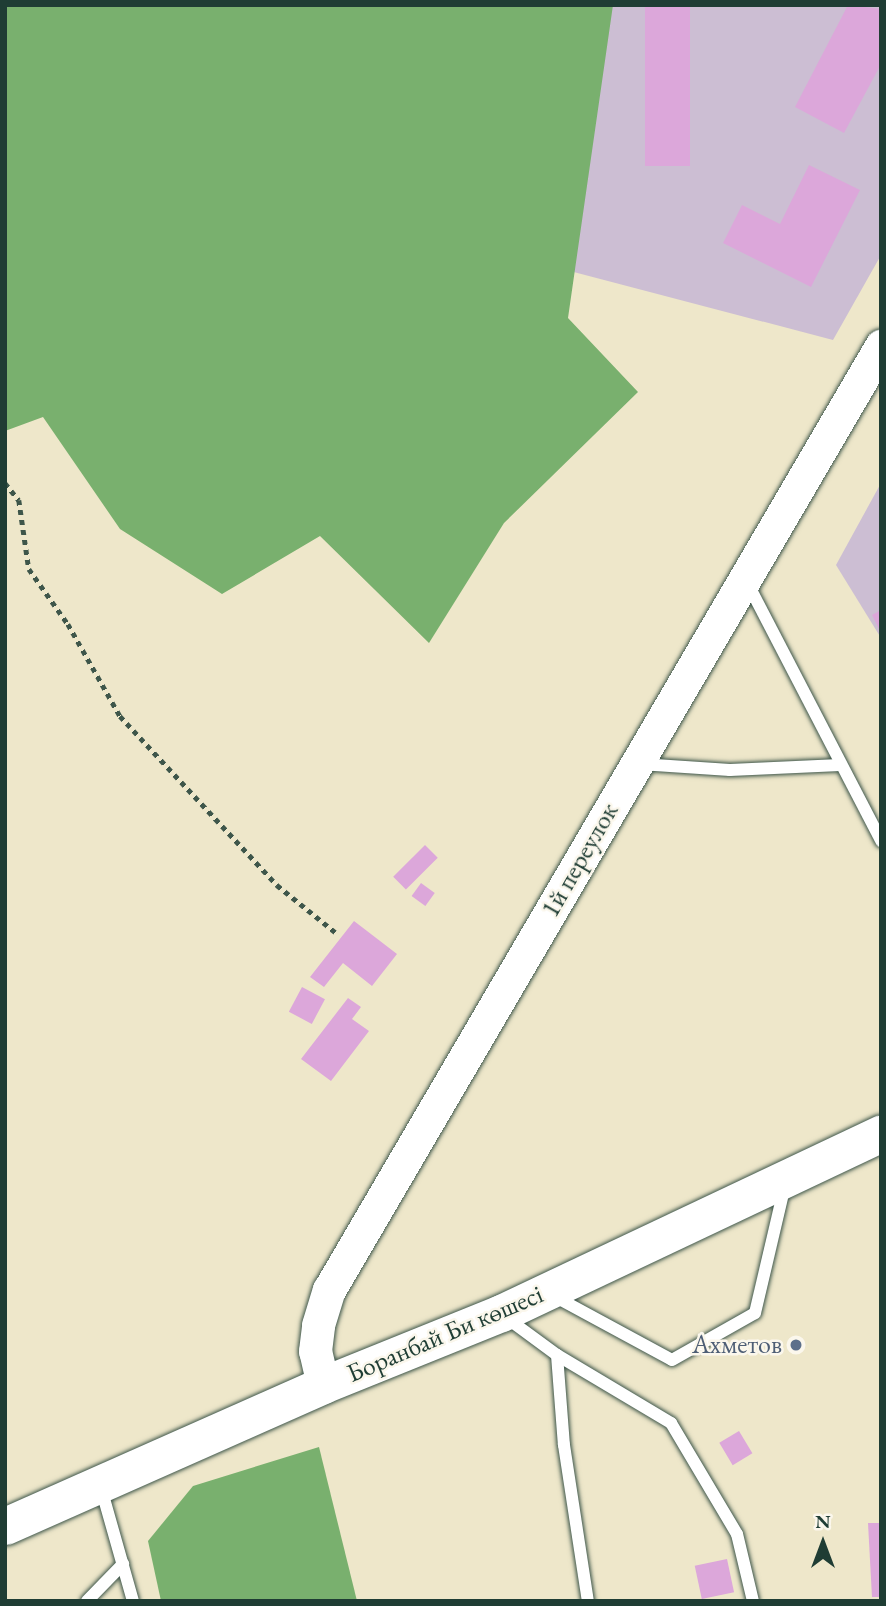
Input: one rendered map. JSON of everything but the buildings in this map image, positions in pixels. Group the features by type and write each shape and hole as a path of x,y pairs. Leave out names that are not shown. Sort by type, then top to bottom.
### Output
{"main road":[{"name":"Боранбай Би көшесі","path":"5,1526 323,1385 501,1313 881,1133"}],"street":[{"name":"1й переулок","path":"323,1385 316,1351 318,1325 329,1290 881,346"}],"lane":[{"path":"745,578 881,841"},
{"path":"637,764 730,770 840,765"},
{"path":"546,1292 672,1360 755,1313 787,1177"},
{"path":"501,1313 557,1356 671,1423 737,1534 753,1601"},
{"path":"557,1356 564,1445 588,1601"},
{"path":"100,1485 133,1601"},
{"path":"87,1601 122,1564"}],"path":[{"path":"5,483 19,500 29,569 68,624 120,716 277,885 335,932"}],"shaded area":[{"path":"450,5 881,5 881,255 833,340 433,235"},
{"path":"881,483 881,638 836,565"}],"green space":[{"path":"5,5 613,5 568,318 638,392 504,523 429,643 320,536 222,594 120,529 43,417 5,431"},
{"path":"319,1447 357,1601 161,1601 148,1541 193,1486"}],"place":[{"name":"Ахметов","path":"796,1345"}]}
